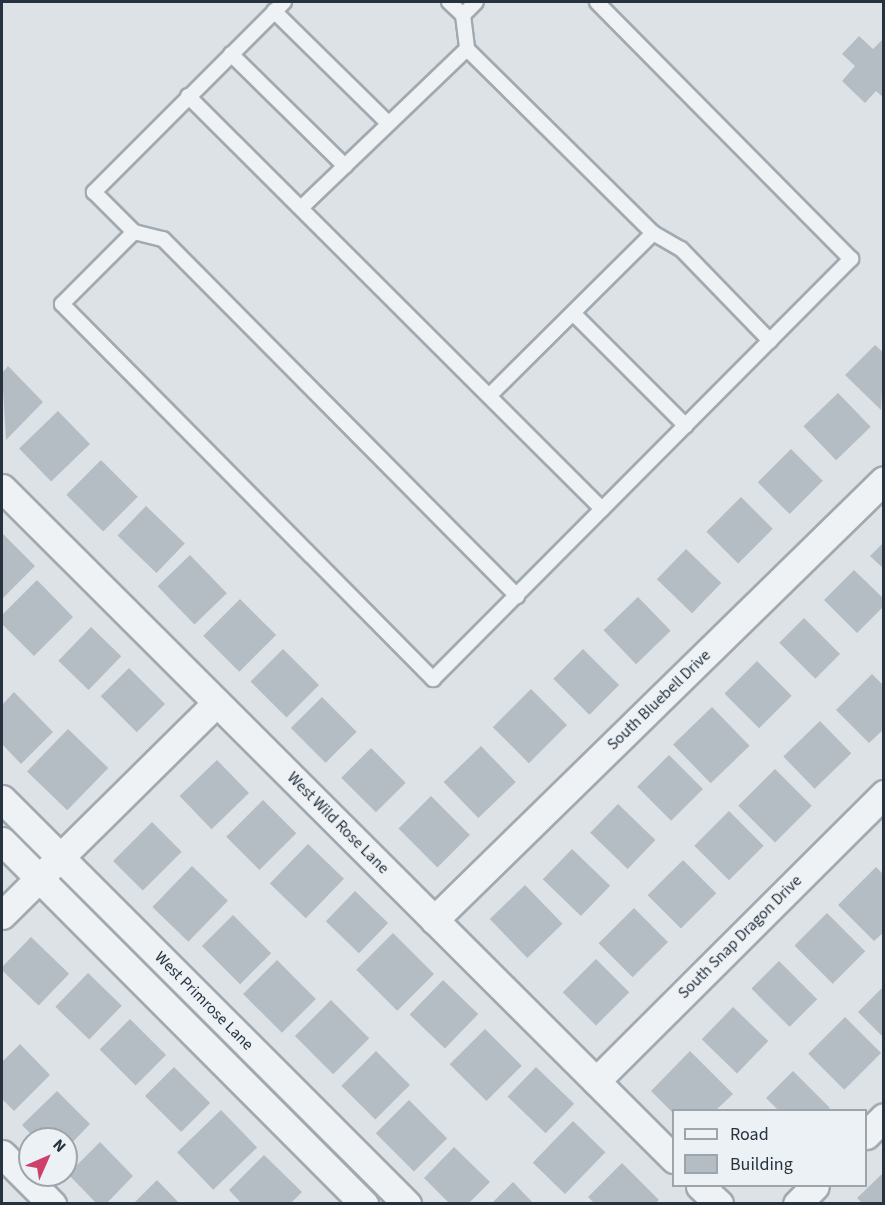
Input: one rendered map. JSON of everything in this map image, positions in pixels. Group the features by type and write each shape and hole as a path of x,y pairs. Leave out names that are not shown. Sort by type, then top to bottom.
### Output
{"street":[{"name":"South Bluebell Drive","path":"434,920 884,480"},
{"name":"West Wild Rose Lane","path":"2,489 672,1157"},
{"path":"2,915 216,703"},
{"name":"South Snap Dragon Drive","path":"596,1081 884,794"},
{"name":"West Primrose Lane","path":"2,799 407,1203"},
{"name":"West Primrose Lane","path":"2,841 364,1203"},
{"path":"230,1070 251,1048"},
{"path":"867,1134 884,1117"},
{"path":"2,1154 52,1203"},
{"path":"702,1187 718,1203"},
{"path":"797,1203 813,1187"}],"lane":[{"path":"449,2 463,15 467,49 652,233 681,249 770,341"},
{"path":"463,15 476,2"},
{"path":"134,232 62,304 433,678 851,259 597,2"},
{"path":"387,122 279,6 94,192 134,232 163,239 517,596"},
{"path":"301,208 387,122 467,49"},
{"path":"231,54 345,166"},
{"path":"188,96 602,509"},
{"path":"490,395 574,314 652,233"},
{"path":"574,314 686,426"}],"building":[{"path":"859,36 873,49 884,38 884,98 876,91 865,103 842,81 855,66 842,54"},
{"path":"875,345 884,353 881,410 845,375"},
{"path":"8,366 43,402 6,440 2,373"},
{"path":"838,393 871,427 836,460 803,426"},
{"path":"58,411 90,444 51,482 19,449"},
{"path":"791,449 823,481 790,514 758,482"},
{"path":"101,460 138,497 103,531 66,495"},
{"path":"741,497 773,529 738,563 706,532"},
{"path":"146,506 185,544 156,573 118,535"},
{"path":"2,533 35,566 3,598 2,597"},
{"path":"884,542 884,569 870,556"},
{"path":"686,549 721,583 692,613 657,579"},
{"path":"190,555 227,593 194,624 158,586"},
{"path":"854,570 884,599 884,606 857,633 824,600"},
{"path":"37,580 73,617 34,656 2,624 2,615"},
{"path":"638,597 671,631 636,664 603,630"},
{"path":"240,599 276,635 239,672 203,636"},
{"path":"804,618 840,654 815,679 779,643"},
{"path":"91,627 121,656 89,690 58,661"},
{"path":"283,649 319,685 287,718 250,682"},
{"path":"583,649 619,685 589,715 553,679"},
{"path":"757,661 792,696 759,728 724,694"},
{"path":"129,668 165,704 137,732 101,696"},
{"path":"872,674 884,686 884,729 869,743 836,710"},
{"path":"531,689 567,725 529,763 493,727"},
{"path":"14,692 53,732 21,764 2,744 2,705"},
{"path":"322,697 357,732 326,763 291,728"},
{"path":"712,707 750,746 711,783 673,745"},
{"path":"820,721 851,753 815,789 783,756"},
{"path":"68,729 108,768 67,810 27,771"},
{"path":"481,746 516,782 478,818 444,782"},
{"path":"371,748 406,783 376,812 341,778"},
{"path":"669,755 703,789 671,821 637,787"},
{"path":"217,760 249,793 212,829 180,796"},
{"path":"775,769 812,806 775,843 738,806"},
{"path":"431,796 470,835 437,867 398,829"},
{"path":"263,800 296,833 259,870 226,837"},
{"path":"618,804 655,840 628,869 590,833"},
{"path":"729,811 764,846 729,880 694,846"},
{"path":"152,822 182,852 143,891 113,861"},
{"path":"308,844 344,879 306,918 270,884"},
{"path":"572,849 610,886 581,916 543,879"},
{"path":"683,860 716,893 681,929 648,895"},
{"path":"192,866 228,901 188,942 152,907"},
{"path":"876,867 884,875 884,932 874,941 838,905"},
{"path":"525,885 563,924 527,958 490,919"},
{"path":"355,891 388,923 359,953 326,921"},
{"path":"634,908 668,942 633,977 599,943"},
{"path":"827,913 865,951 833,984 794,946"},
{"path":"233,915 271,953 240,984 202,946"},
{"path":"393,933 434,974 397,1011 356,970"},
{"path":"31,937 69,974 39,1005 2,970 2,967"},
{"path":"596,959 629,992 596,1025 563,992"},
{"path":"277,960 316,999 282,1033 243,994"},
{"path":"779,961 817,999 790,1027 751,989"},
{"path":"88,973 122,1006 89,1039 55,1007"},
{"path":"443,980 478,1014 445,1049 410,1015"},
{"path":"884,986 884,1038 858,1012"},
{"path":"331,1000 369,1038 333,1074 295,1036"},
{"path":"733,1007 768,1041 737,1073 702,1039"},
{"path":"845,1017 881,1053 844,1090 808,1054"},
{"path":"130,1019 166,1055 136,1085 100,1049"},
{"path":"485,1029 522,1066 486,1101 450,1064"},
{"path":"20,1044 50,1075 14,1111 2,1099 2,1062"},
{"path":"376,1051 410,1085 375,1120 341,1086"},
{"path":"690,1051 733,1094 717,1109 672,1109 672,1112 651,1091"},
{"path":"174,1067 210,1103 181,1132 145,1096"},
{"path":"536,1067 574,1104 546,1133 508,1096"},
{"path":"793,1071 830,1108 777,1109 766,1098"},
{"path":"57,1091 90,1124 78,1136 78,1127 24,1127 22,1125"},
{"path":"409,1100 447,1138 414,1171 376,1133"},
{"path":"221,1110 257,1147 213,1190 177,1152"},
{"path":"573,1121 605,1152 565,1194 533,1163"},
{"path":"100,1142 133,1176 106,1204 97,1204 78,1184 78,1164"},
{"path":"454,1147 490,1182 468,1204 450,1204 424,1178"},
{"path":"264,1155 302,1192 290,1204 242,1204 229,1190"},
{"path":"622,1163 659,1200 655,1204 595,1204 588,1197"},
{"path":"884,1172 884,1204 863,1204 857,1198"},
{"path":"157,1180 180,1204 133,1204"},
{"path":"513,1182 534,1204 491,1204"}]}
